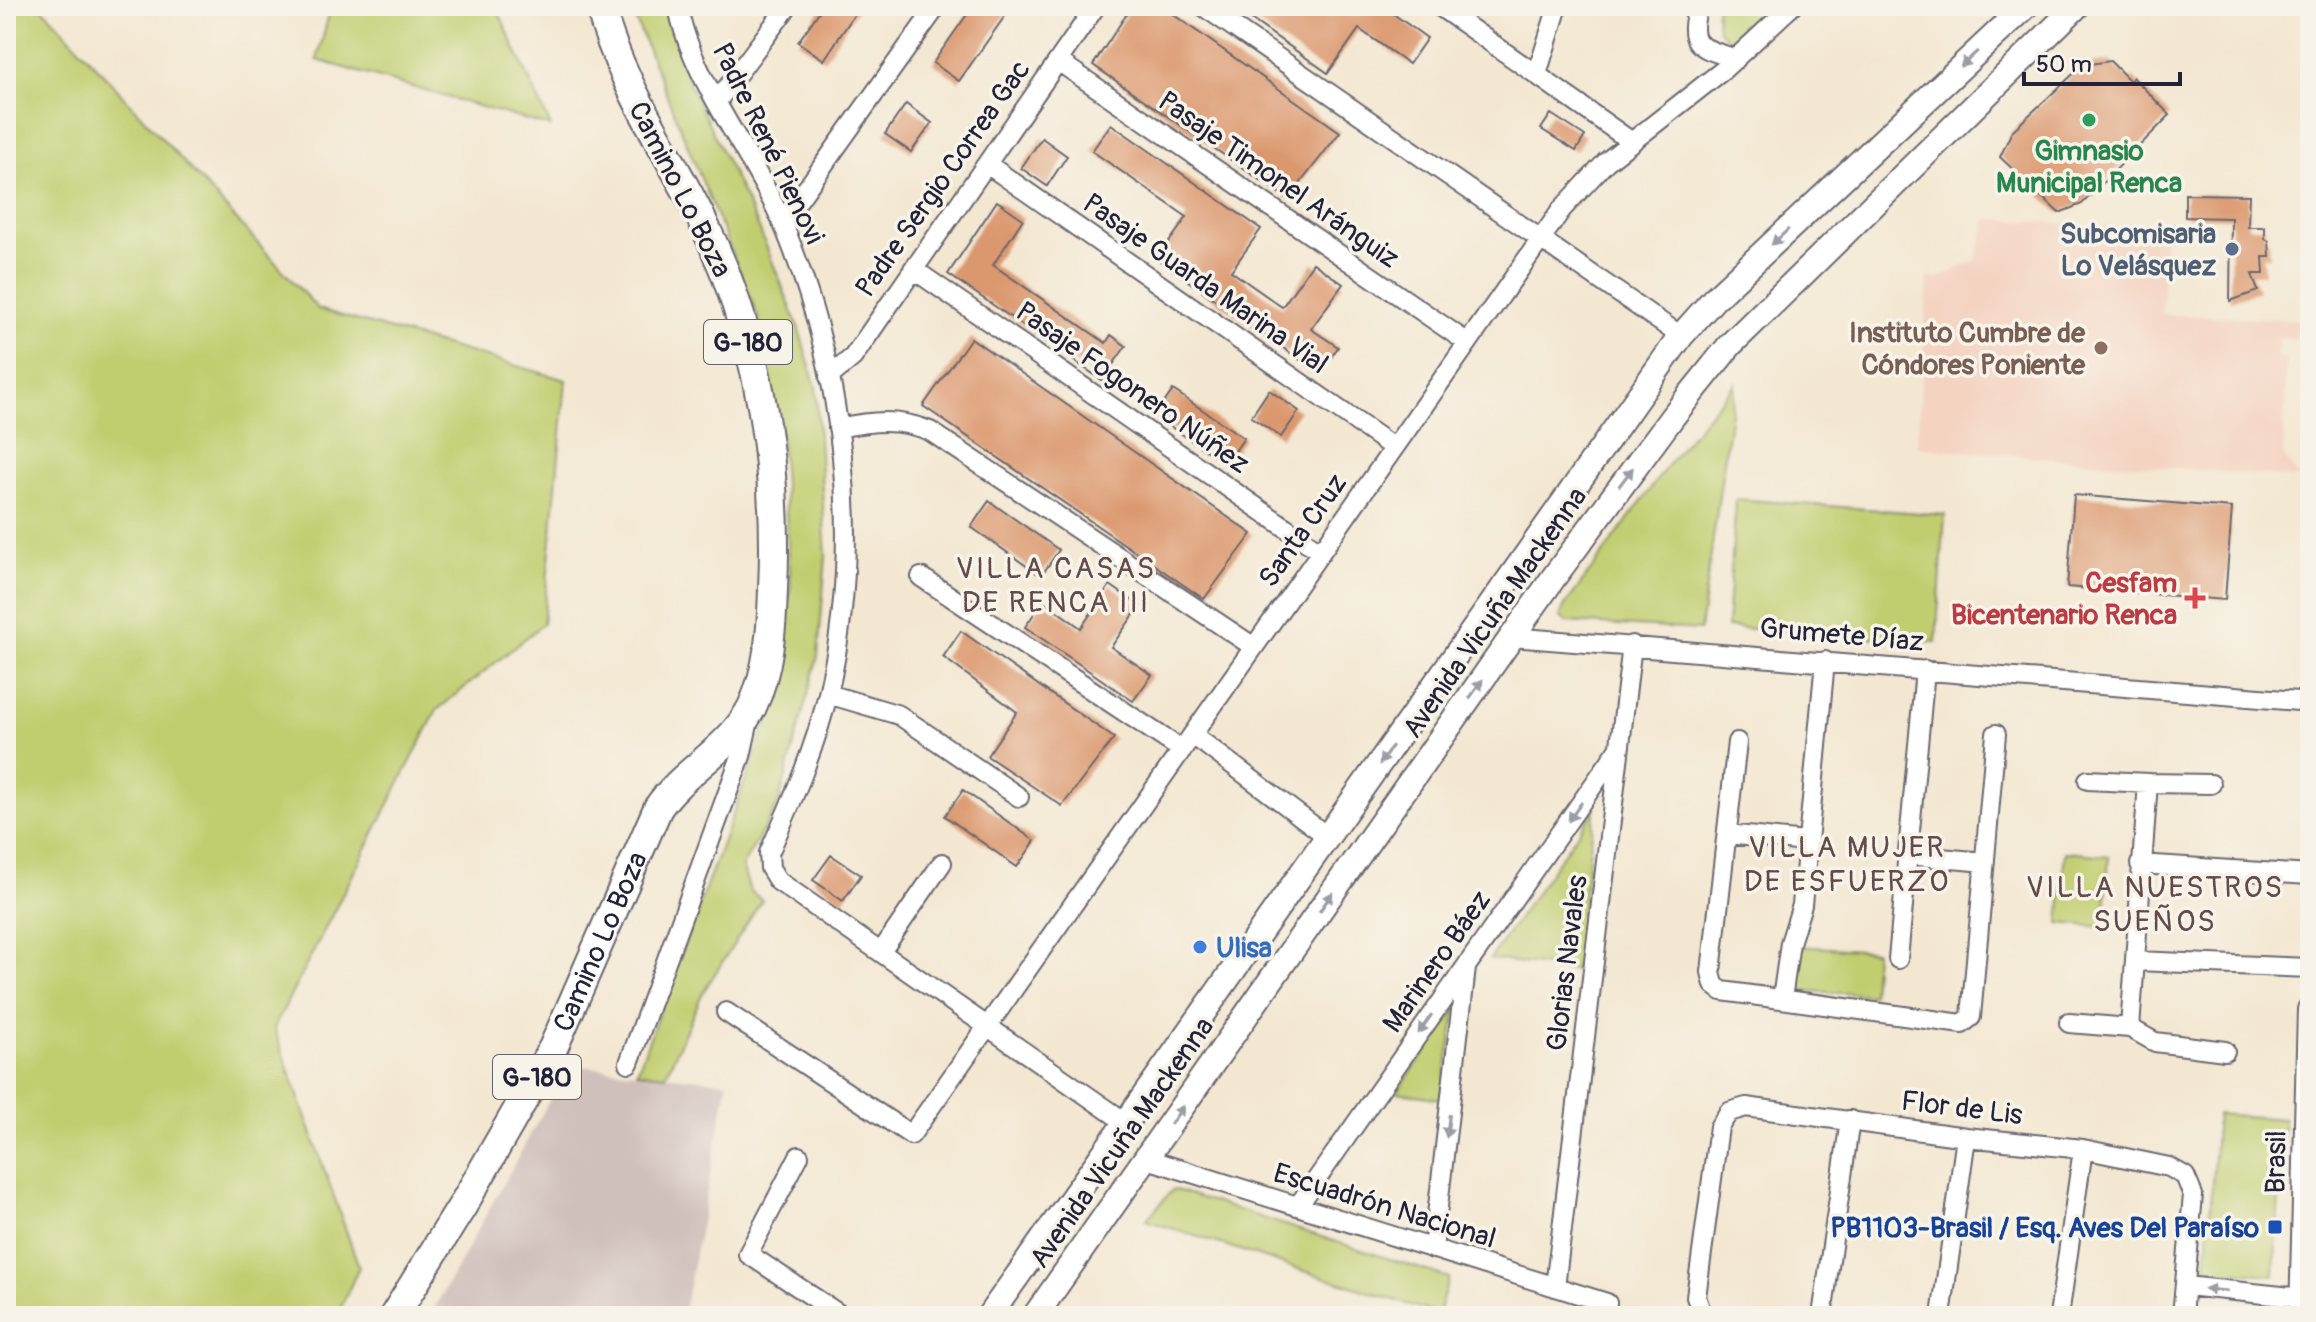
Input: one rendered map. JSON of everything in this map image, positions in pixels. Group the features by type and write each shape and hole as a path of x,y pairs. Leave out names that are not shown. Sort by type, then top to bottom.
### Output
{"main road":[{"name":"Camino Lo Boza","path":"394,1316 553,1048 658,808 677,783 731,738 752,706 770,634 775,539 771,460 757,376 718,255 634,95 600,6"}],"street":[{"name":"Padre René Pienovi","path":"678,6 689,42 782,223 810,300 829,377 844,474 845,566 828,694 812,750 768,861 778,881 1125,1122"},
{"path":"718,100 788,6"},
{"path":"782,223 937,6"},
{"name":"Padre Sergio Correa Gac","path":"829,377 853,357 1096,6"},
{"path":"1203,6 1681,336"},
{"path":"1439,6 1632,142"},
{"path":"1537,74 1558,6"},
{"path":"1698,6 1692,27 1693,38 1704,48 1736,59"},
{"name":"Santa Cruz","path":"726,1012 911,1135 1541,238 1583,185 1736,59 1792,6"},
{"name":"Avenida Vicuña Mackenna","path":"989,1316 1681,336 1714,299 2026,6"},
{"name":"Avenida Vicuña Mackenna","path":"1035,1316 1625,479 1730,345 2076,6"},
{"name":"Pasaje Timonel Aránguiz","path":"1058,61 1468,343"},
{"name":"Pasaje Guarda Marina Vial","path":"987,164 1394,448"},
{"name":"Pasaje Fogonero Núñez","path":"913,269 1321,552"},
{"path":"838,428 877,420 913,424 930,431 1254,647"},
{"path":"921,577 1187,742 1328,837"},
{"name":"Grumete Díaz","path":"1512,637 2310,702"},
{"name":"Glorias Navales","path":"1555,1287 1632,645"},
{"path":"1782,999 1790,943 1802,905 1825,661"},
{"path":"1898,959 1925,670"},
{"path":"828,694 899,715 1019,797"},
{"name":"Camino Lo Boza","path":"629,1063 741,756 752,706"},
{"path":"1737,742 1711,979 1722,991 1966,1023 1971,1017 1996,734"},
{"name":"Marinero Báez","path":"1298,1206 1620,748"},
{"path":"2088,780 2211,784"},
{"path":"2130,1028 2148,783"},
{"path":"1727,834 1806,842"},
{"path":"1907,855 1985,862"},
{"path":"881,952 942,863"},
{"path":"2140,864 2310,875"},
{"path":"2136,961 2310,968"},
{"path":"1433,1249 1467,966"},
{"path":"1223,988 1251,1009"},
{"name":"Brasil","path":"2302,1307 2310,1010"},
{"path":"2069,1023 2130,1028 2155,1042 2225,1051"},
{"name":"Flor de Lis","path":"1701,1315 1696,1297 1719,1127 1729,1112 1746,1107 1966,1137 2083,1149 2169,1167 2185,1176 2193,1195 2186,1286"},
{"path":"1822,1316 1850,1120"},
{"path":"1941,1316 1966,1137"},
{"path":"2059,1316 2083,1149"},
{"path":"799,1156 748,1254 842,1316"},
{"name":"Escuadrón Nacional","path":"1147,1159 1607,1303"},
{"path":"1063,1210 1094,1231"},
{"path":"2182,1316 2186,1286 2302,1307"}],"shaded area":[{"name":"Instituto Cumbre de Cóndores Poniente","path":"1988,219 2165,230 2162,314 2297,320 2296,339 2279,339 2277,356 2286,359 2283,455 2299,478 1917,447 1928,277 1937,279 1976,260"},
{"path":"569,1065 728,1082 683,1316 430,1316"}],"green space":[{"path":"6,6 41,6 318,309 566,380 543,624 437,710 274,1028 359,1267 337,1316 6,1316"},
{"path":"331,6 496,6 551,127 317,60"},
{"path":"630,6 665,6 690,85 758,226 798,326 816,388 826,556 818,656 778,805 742,866 750,891 762,900 702,994 666,1075 637,1072 768,720 791,586 781,440 758,316"},
{"path":"1716,6 1779,6 1735,47 1718,29"},
{"path":"1735,384 1700,630 1567,622 1560,617 1564,607 1682,446"},
{"path":"1736,499 1945,515 1936,642 1727,627"},
{"path":"1595,808 1575,970 1490,959"},
{"path":"2065,852 2109,856 2104,927 2059,923"},
{"path":"1798,946 1875,951 1872,995 1795,990"},
{"path":"1457,1008 1441,1099 1397,1092"},
{"path":"2217,1114 2284,1119 2274,1275 2206,1270"},
{"path":"1173,1189 1449,1278 1438,1314 1146,1220"}],"building":[{"path":"823,6 860,6 824,60 798,42"},
{"path":"973,6 1012,6 959,81 933,63"},
{"path":"1132,6 1161,6 1340,132 1288,199 1093,65"},
{"path":"1232,6 1382,6 1427,38 1409,64 1359,29 1328,73"},
{"path":"2110,61 2130,81 2133,77 2170,115 2082,204 2059,213 2000,157 2012,131 2083,65"},
{"path":"906,104 932,123 911,152 885,134"},
{"path":"1551,114 1585,136 1576,151 1541,129"},
{"path":"1111,124 1261,229 1231,271 1282,307 1313,263 1343,284 1311,329 1338,347 1320,374 1157,259 1187,217 1092,151"},
{"path":"1042,138 1067,156 1047,186 1021,168"},
{"path":"2185,194 2249,195 2248,227 2265,227 2265,239 2269,241 2270,257 2263,257 2264,274 2252,274 2258,291 2230,301 2231,218 2185,217"},
{"path":"997,201 1023,219 993,265 1106,343 1111,335 1126,346 1102,380 948,274"},
{"path":"971,338 1252,534 1204,599 923,406"},
{"path":"1173,390 1244,438 1226,464 1155,416"},
{"path":"1269,390 1299,411 1281,437 1251,417"},
{"path":"2074,495 2232,508 2225,600 2067,587"},
{"path":"989,501 1059,550 1041,576 971,527"},
{"path":"1110,585 1140,606 1111,647 1152,675 1133,701 1025,627 1043,601 1081,628"},
{"path":"961,631 1114,738 1062,806 987,756 1017,712 943,657"},
{"path":"963,790 1035,841 1017,867 945,816"},
{"path":"831,855 861,875 843,901 813,880"}],"place":[{"name":"Gimnasio Municipal Renca","path":"2089,120"},
{"name":"Subcomisaria Lo Velásquez","path":"2232,249"},
{"name":"Instituto Cumbre de Cóndores Poniente","path":"2101,348"},
{"name":"Cesfam Bicentenario Renca","path":"2195,598"},
{"name":"Ulisa","path":"1200,947"},
{"name":"PB1103-Brasil / Esq. Aves Del Paraíso","path":"2275,1227"}],"district":[{"name":"VILLA CASAS DE RENCA III","path":"1056,585"},
{"name":"VILLA MUJER DE ESFUERZO","path":"1847,864"},
{"name":"VILLA NUESTROS SUEÑOS","path":"2155,904"}]}
